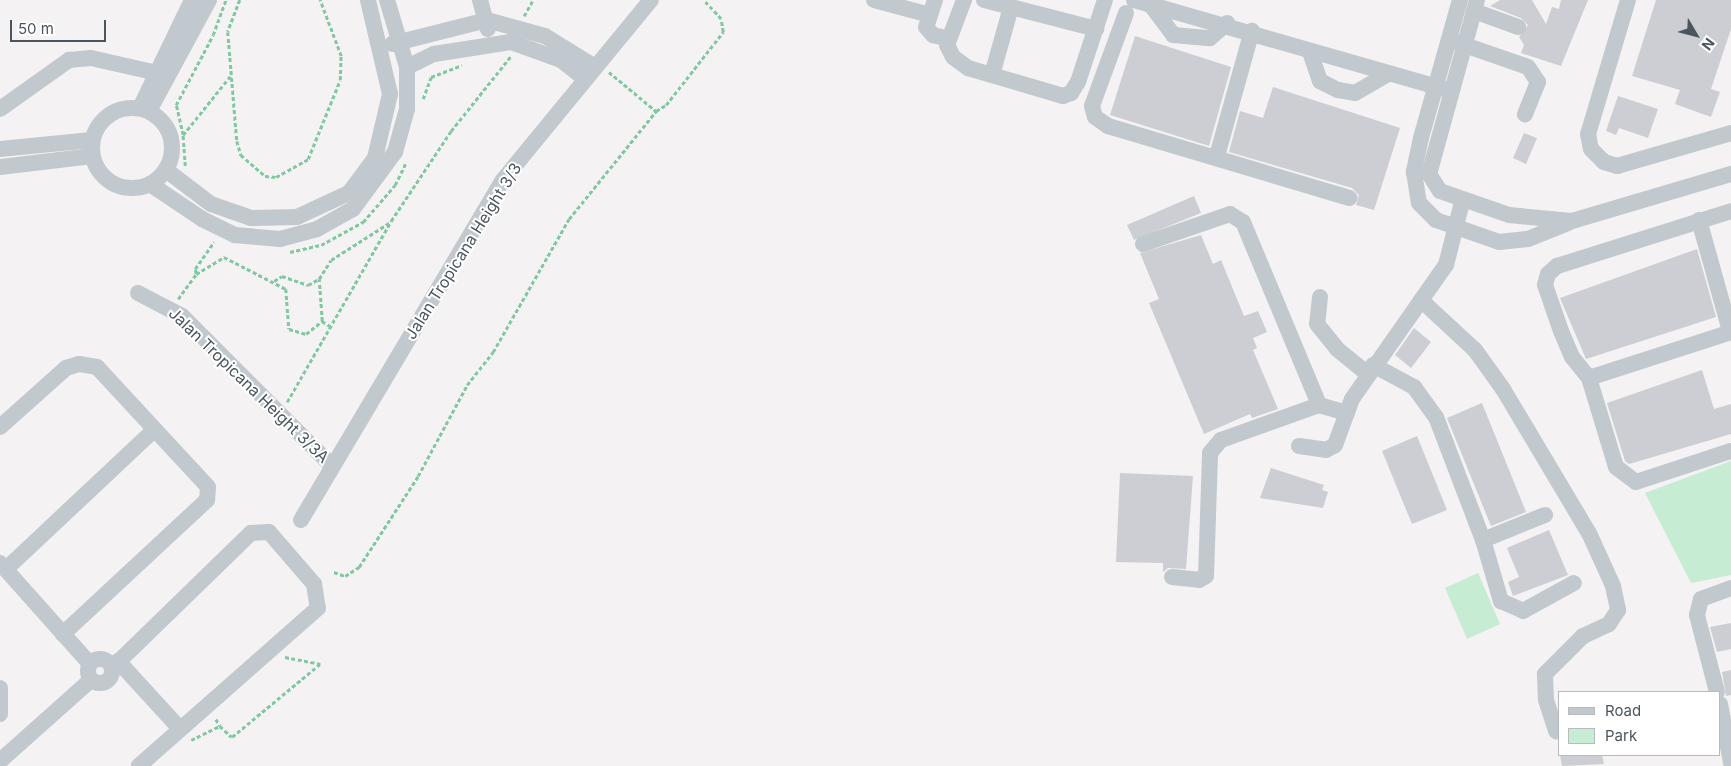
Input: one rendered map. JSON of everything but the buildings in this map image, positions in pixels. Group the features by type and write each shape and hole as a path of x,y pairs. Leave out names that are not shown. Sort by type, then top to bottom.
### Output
{"street":[{"path":"144,110 157,73 192,0"},
{"path":"144,110 209,0"},
{"path":"166,170 211,204 251,218 297,218 323,207 348,193 375,158 390,94 368,0"},
{"path":"150,184 202,220 235,235 280,239 317,229 353,209 395,152 408,109 407,67 387,0"},
{"path":"480,0 487,20 490,42"},
{"name":"Jalan Tropicana Height 3/3","path":"301,520 503,180 651,0"},
{"path":"874,0 933,8 929,31 949,39"},
{"path":"964,0 949,39 953,57 968,68 1062,96 1078,82 1105,0"},
{"path":"984,0 1096,29"},
{"path":"1460,0 1456,42 1416,163 1416,186 1423,208 1455,228 1499,242 1528,240 1572,221 1731,174"},
{"path":"1628,0 1588,134 1592,149 1604,162 1636,164 1731,133"},
{"path":"1349,198 1217,156 1108,126 1095,117 1092,106 1130,6 1150,4 1227,24 1386,76 1442,89"},
{"path":"1150,4 1173,35 1210,38 1227,24"},
{"path":"1456,42 1475,6 1518,27"},
{"path":"992,75 1012,7"},
{"path":"380,47 487,20 521,27 542,43 593,69"},
{"path":"1217,156 1252,31"},
{"path":"429,34 434,54"},
{"path":"407,67 434,54 490,42 542,43"},
{"path":"1456,42 1528,67 1535,74 1538,82 1525,114"},
{"path":"1310,52 1320,81 1338,90 1355,93 1386,76"},
{"path":"0,109 69,60 92,58 157,73"},
{"path":"1078,82 1098,88"},
{"path":"1442,89 1429,174 1433,183 1462,202 1509,215 1572,221"},
{"path":"144,110 168,130 172,143 166,170 150,184 132,190 114,185 96,168 92,148 111,113 144,110"},
{"path":"0,149 92,148"},
{"path":"0,167 92,148"},
{"path":"1416,186 1433,183"},
{"path":"1299,446 1330,448 1371,370 1446,265 1462,202"},
{"path":"1731,210 1557,266 1548,274 1545,285 1572,357 1589,378 1616,467 1636,482 1731,450"},
{"path":"1143,244 1230,214 1243,222 1319,405"},
{"path":"1589,378 1651,355 1731,332 1698,220"},
{"name":"Jalan Tropicana Height 3/3A","path":"138,293 172,309 332,466"},
{"path":"1320,297 1317,324 1337,349 1371,370 1414,387 1436,417 1483,540 1501,601 1523,611 1574,583"},
{"path":"1421,300 1475,350 1503,389 1589,533 1613,586 1618,610 1609,624 1583,636 1545,674 1546,700 1556,731"},
{"path":"0,427 66,368 79,364 97,366 208,487 207,500 63,634"},
{"path":"1172,577 1198,580 1209,569 1210,453 1221,440 1319,405 1347,413"},
{"path":"91,680 90,664 3,566 151,433 157,433"},
{"path":"1483,540 1545,515"},
{"path":"0,762 91,680 106,682 115,664 251,533 269,532 314,584 318,608 182,737 139,766"},
{"path":"1717,691 1697,615 1702,599 1731,588"},
{"path":"90,664 104,660 115,664 182,737"},
{"path":"0,688 0,714"},
{"path":"1724,709 1731,763"}],"path":[{"path":"188,170 184,166 183,135 176,105 213,35 226,0"},
{"path":"240,0 228,32 231,75 241,155 265,176 291,172 316,146 340,80 341,56 320,0"},
{"path":"521,27 534,0"},
{"path":"334,572 345,576 359,567 418,476 467,385 493,352 569,219 723,32 722,19 703,0"},
{"path":"280,414 390,221 517,43"},
{"path":"593,69 656,111"},
{"path":"183,135 231,75"},
{"path":"274,281 282,276 308,285 319,279 331,260 390,221"},
{"path":"172,309 196,274 224,257 274,281 286,289 289,329 306,334 322,321"},
{"path":"319,279 322,321"},
{"path":"322,321 330,326"},
{"path":"220,715 214,721 232,737 320,664 284,657 276,663"},
{"path":"182,737 220,726"}],"green space":[{"path":"1731,461 1731,575 1691,583 1645,493"},
{"path":"1478,573 1500,624 1467,639 1445,588"}]}
